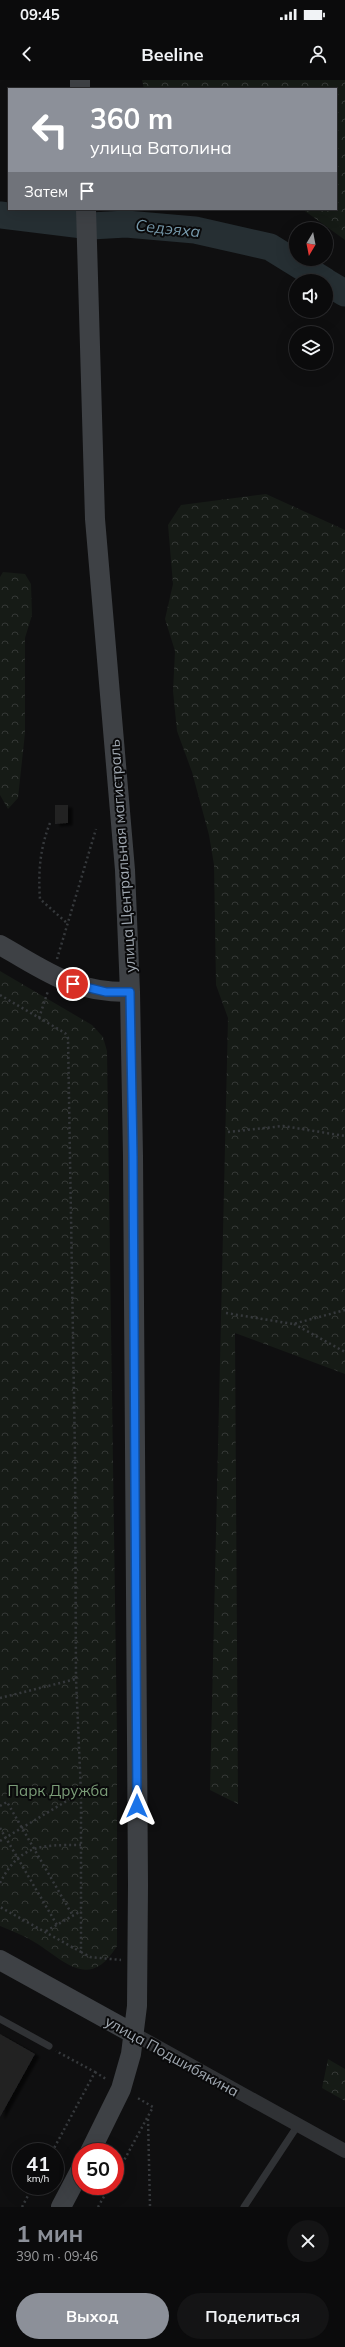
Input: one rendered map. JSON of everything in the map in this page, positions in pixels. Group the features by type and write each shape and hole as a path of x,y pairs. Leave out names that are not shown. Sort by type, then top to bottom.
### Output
{"main road":[{"name":"улица Центральная магистраль","path":"86,210 95,519 125,870 130,992 134,1164 137,1962 134,2034 121,2089 94,2143"},
{"path":"0,945 52,975 84,988 106,992 130,992"},
{"name":"улица Подшибякина","path":"1,1962 134,2034"},
{"path":"61,2207 72,2186"}],"street":[{"name":"улица Подшибякина","path":"134,2034 345,2150"}],"lane":[{"path":"0,2019 49,2046"},
{"path":"244,2207 298,2125"}],"path":[{"path":"50,823 41,850 39,875 40,899 68,924"},
{"path":"40,1018 96,829"},
{"path":"0,995 65,1033 68,1038 75,1463 76,1679 81,1793 81,1952"},
{"path":"228,1132 283,1126 345,1136"},
{"path":"293,1324 345,1310"},
{"path":"226,1313 293,1324 345,1352"},
{"path":"0,1698 76,1679"},
{"path":"0,1841 81,1793"},
{"path":"0,1806 7,1802 73,1916"},
{"path":"0,1828 57,1926"},
{"path":"0,1883 8,1866 33,1849 44,1845 81,1845"},
{"path":"0,1907 90,1957 137,1962"},
{"path":"46,1932 81,1911"},
{"path":"49,2046 154,2107 124,2161"},
{"path":"57,2143 95,2072"},
{"path":"148,2118 150,2207"},
{"path":"22,2207 28,2195"},
{"path":"98,2207 105,2195"}],"green space":[{"path":"142,80 345,80 345,240 333,231 333,222 320,222 303,210 337,210 337,88 144,88"},
{"path":"266,494 345,530 345,1374 235,1333 238,1804 210,1790 228,1018 216,985 214,865 209,835 192,772 177,731 173,691 175,651 165,619 173,584 168,525 181,505"},
{"path":"3,572 25,574 31,584 32,615 25,638 25,733 18,798 8,809 0,795 0,577"},
{"name":"Парк Дружба","path":"0,971 92,1025 103,1037 107,1051 117,1737 117,1946 107,1959 97,1967 88,1970 68,1964 32,1940 0,1926"},
{"path":"328,2059 345,2069 345,2101 322,2088"}],"building":[{"path":"55,805 68,805 68,823 55,824"},
{"path":"0,2034 35,2054 0,2117"}],"waterway":[{"name":"Седэяха","path":"0,215 91,226 126,224 195,230 270,247 314,274"},
{"name":"Седэяха","path":"333,286 345,293"}],"route":[{"path":"73,984 84,988 106,992 130,992 133,1156 137,1806"}]}
